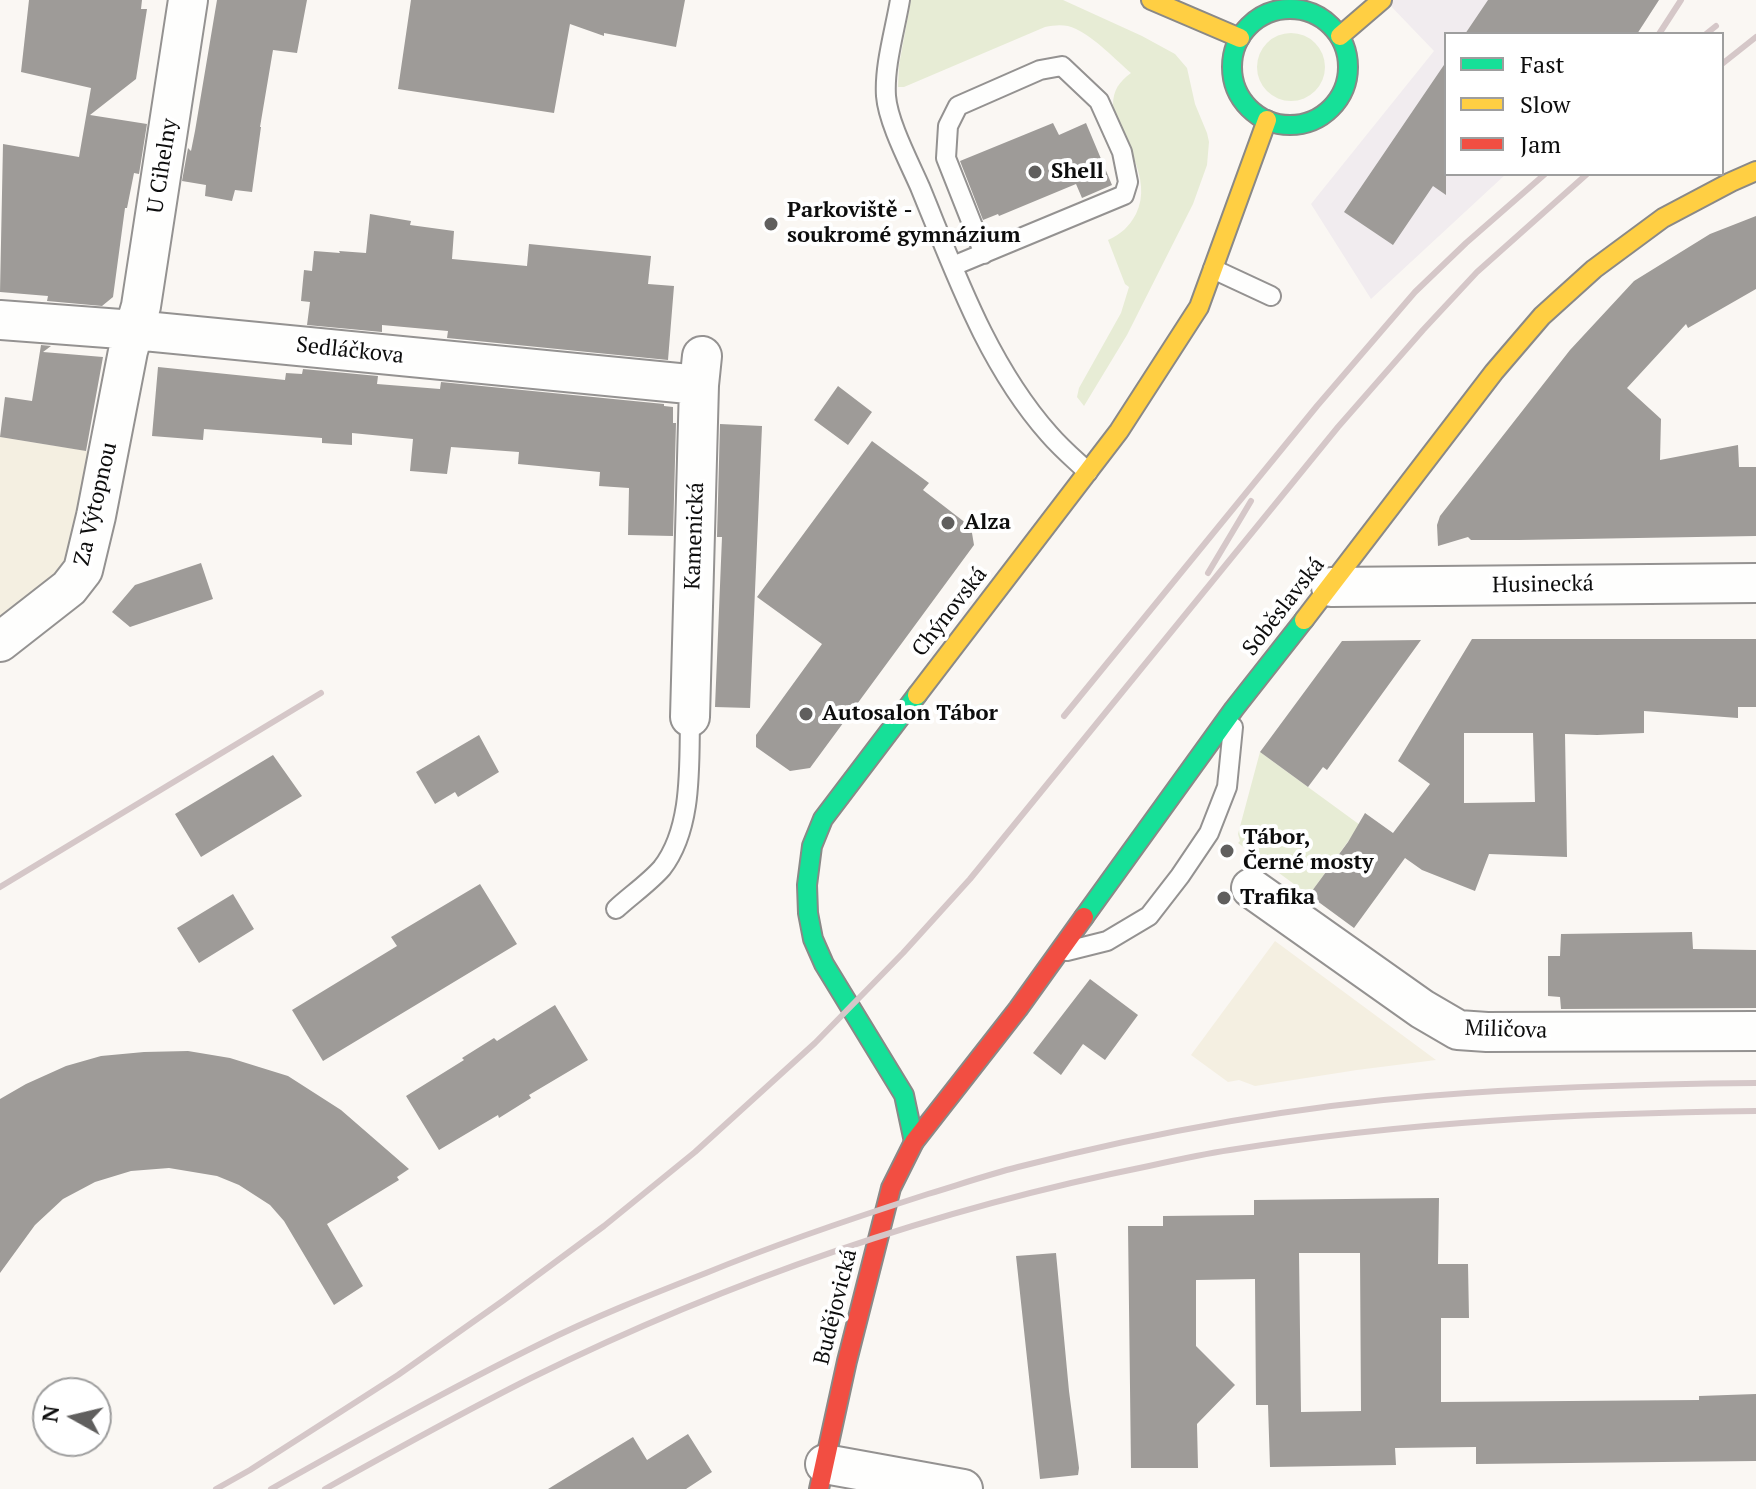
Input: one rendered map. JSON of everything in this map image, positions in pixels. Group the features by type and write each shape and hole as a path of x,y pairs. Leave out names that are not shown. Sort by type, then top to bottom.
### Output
{"main road":[{"path":"1151,0 1240,38"},
{"path":"1340,36 1382,0"},
{"path":"1289,8 1309,11 1327,21 1340,36 1347,53 1349,71 1344,89 1334,105 1320,117 1285,125 1267,120 1251,110 1239,94 1233,76 1233,56 1240,38 1252,22 1270,12 1289,8"},
{"name":"Chýnovská","path":"914,1142 904,1095 824,964 813,939 807,885 812,846 832,805 1119,431 1199,307 1267,120"},
{"name":"Soběslavská","path":"914,1142 1018,1009 1234,709 1494,372 1542,316 1594,269 1663,218 1756,171"},
{"name":"Budějovická","path":"822,1476 847,1361 891,1188 914,1142"}],"street":[{"name":"U Cihelny","path":"134,330 141,306 188,0"},
{"name":"Sedláčkova","path":"0,320 701,370"},
{"name":"Za Výtopnou","path":"0,642 59,597 83,570 134,330"},
{"name":"Kamenická","path":"690,717 701,370"},
{"name":"Husinecká","path":"1331,587 1756,583"},
{"name":"Miličova","path":"1251,888 1422,1009 1458,1030 1756,1031"},
{"path":"822,1476 963,1489"}],"lane":[{"path":"900,0 886,98 892,120 977,325 1013,387 1047,433 1088,472"},
{"path":"953,266 984,254 1124,195 1128,182 1122,152 1099,101 1062,66 1040,70 958,106 948,126 946,158 984,254"},
{"path":"1213,269 1271,296"},
{"path":"1057,954 1107,941 1149,916 1180,876 1209,833 1227,787 1234,709"},
{"path":"616,909 662,868 679,839 689,786 690,717"}],"shaded area":[{"path":"1385,0 1659,0 1638,32 1444,32 1444,176 1504,176 1371,299 1311,204 1434,51"},
{"path":"0,437 88,451 69,574 0,620"},
{"path":"1275,941 1436,1060 1255,1086 1239,1080 1228,1082 1191,1055"}],"green space":[{"path":"911,0 1063,0 1175,54 1187,68 1195,104 1209,142 1207,165 1193,204 1127,335 1084,406 1077,397 1079,388 1121,313 1129,287 1125,284 1108,240 1121,233 1130,223 1141,200 1139,173 1113,105 1118,87 1131,73 1083,33 1057,25 1045,27 898,87"},
{"path":"1291,33 1315,43 1325,67 1315,91 1291,101 1267,91 1257,67 1267,43"},
{"path":"1260,752 1360,825 1309,895 1238,843"}],"building":[{"path":"29,0 142,0 141,9 147,9 136,79 90,115 147,124 139,174 134,173 125,208 113,297 102,306 47,301 48,296 0,292 3,144 79,157 91,88 21,72"},
{"path":"217,0 307,0 297,53 273,50 252,192 235,190 232,201 205,196 206,185 182,181 188,148 191,151 195,131"},
{"path":"411,0 685,0 676,47 604,33 604,36 570,24 554,113 398,89"},
{"path":"1488,0 1659,0 1638,32 1466,32"},
{"path":"1444,65 1446,195 1433,186 1393,245 1344,212"},
{"name":"Shell","path":"1053,123 1059,135 1086,123 1112,185 1082,198 1076,184 983,220 960,161"},
{"path":"370,214 411,221 410,225 454,231 452,259 527,266 529,244 651,256 648,284 674,286 668,360 447,338 448,331 382,325 382,332 307,325 310,302 301,301 304,270 312,271 314,251 366,253"},
{"path":"1756,216 1756,289 1688,328 1686,324 1627,388 1661,419 1660,460 1738,445 1739,467 1756,467 1756,536 1519,540 1471,540 1468,537 1438,546 1440,516 1570,350 1634,281 1710,234"},
{"path":"41,345 51,346 43,352 103,357 86,451 0,437 5,397 32,401"},
{"path":"158,367 285,380 286,373 302,374 303,369 378,376 377,384 440,389 441,382 664,404 673,407 673,423 676,423 673,536 628,535 629,488 599,486 600,472 518,464 519,452 451,447 447,474 410,471 413,439 352,433 352,445 322,443 322,438 204,429 203,440 152,436"},
{"path":"838,386 872,412 848,445 814,420"},
{"path":"720,424 762,426 750,708 715,707 722,537 717,537"},
{"path":"872,441 929,483 923,490 971,527 974,545 810,768 790,771 756,747 756,735 822,644 757,597"},
{"path":"201,563 213,599 130,627 112,612 135,585"},
{"path":"1472,639 1756,639 1756,707 1738,707 1738,718 1644,711 1644,733 1565,734 1567,857 1489,854 1475,891 1422,870 1405,858 1354,928 1309,895 1365,813 1393,833 1430,784 1398,761","holes":["1464,733 1533,733 1535,802 1464,803"]},
{"path":"1421,640 1327,770 1323,767 1308,787 1260,752 1342,641"},
{"path":"479,735 499,772 458,797 455,792 435,804 416,772"},
{"path":"273,755 302,796 201,857 175,814"},
{"path":"480,884 517,944 323,1061 292,1010 397,946 391,937"},
{"path":"233,894 254,929 199,963 177,928"},
{"path":"1692,932 1693,949 1756,950 1756,1008 1561,1009 1560,997 1548,996 1548,956 1560,956 1561,934"},
{"path":"1090,979 1138,1015 1105,1060 1083,1044 1061,1075 1033,1053"},
{"path":"555,1005 588,1060 529,1095 531,1098 499,1118 498,1115 439,1150 406,1096 494,1038 497,1041"},
{"path":"188,1051 230,1058 288,1076 341,1110 409,1169 397,1177 399,1180 327,1224 363,1286 334,1305 284,1221 270,1205 239,1185 217,1176 169,1168 131,1171 95,1182 63,1199 35,1225 0,1273 0,1099 66,1066 101,1056"},
{"path":"1439,1198 1438,1264 1468,1264 1469,1318 1441,1318 1441,1402 1699,1400 1699,1396 1756,1394 1756,1461 1476,1464 1476,1447 1395,1448 1396,1465 1270,1467 1268,1405 1256,1405 1255,1279 1196,1280 1196,1346 1235,1385 1197,1424 1198,1468 1131,1468 1128,1226 1163,1226 1163,1216 1254,1215 1254,1200","holes":["1299,1253 1360,1253 1361,1411 1301,1412"]},
{"path":"1056,1253 1079,1468 1078,1475 1040,1479 1016,1256"},
{"path":"688,1434 712,1472 686,1489 548,1489 633,1437 647,1460"}],"railway":[{"path":"1660,32 1681,0"},
{"path":"1708,32 1716,26"},
{"path":"1724,62 1756,37"},
{"path":"1064,716 1317,406 1415,292 1543,176"},
{"path":"216,1489 398,1375 604,1226 695,1152 815,1043 970,879 1338,427 1423,330 1477,272 1585,176"},
{"path":"1208,573 1251,501"},
{"path":"0,887 321,693"},
{"path":"271,1489 472,1379 601,1315 789,1241 1006,1170 1221,1123 1375,1101 1550,1088 1756,1083"},
{"path":"325,1489 531,1378 680,1310 833,1252 990,1204 1200,1155 1295,1140 1492,1121 1756,1111"}],"traffic: fast":[{"path":"1290,9 1312,14 1331,26 1343,45 1348,67 1343,89 1331,108 1312,120 1290,125 1268,120 1249,108 1237,89 1232,67 1237,45 1249,26 1268,14 1290,9"},
{"path":"1084,917 1234,709 1304,620"},
{"path":"914,1142 904,1095 824,964 813,939 807,885 812,846 823,819 917,695"}],"traffic: slow":[{"path":"1151,0 1240,38"},
{"path":"1340,36 1382,0"},
{"path":"917,695 1119,431 1199,307 1267,120"},
{"path":"1304,620 1494,372 1542,316 1594,269 1663,218 1756,171"}],"traffic: jam":[{"path":"819,1489 847,1361 891,1188 914,1142 1018,1009 1084,917"}],"place":[{"name":"Shell","path":"1035,172"},
{"name":"Parkoviště - soukromé gymnázium","path":"771,224"},
{"name":"Alza","path":"948,523"},
{"name":"Autosalon Tábor","path":"806,714"},
{"name":"Tábor, Černé mosty","path":"1227,851"},
{"name":"Trafika","path":"1224,898"}]}
